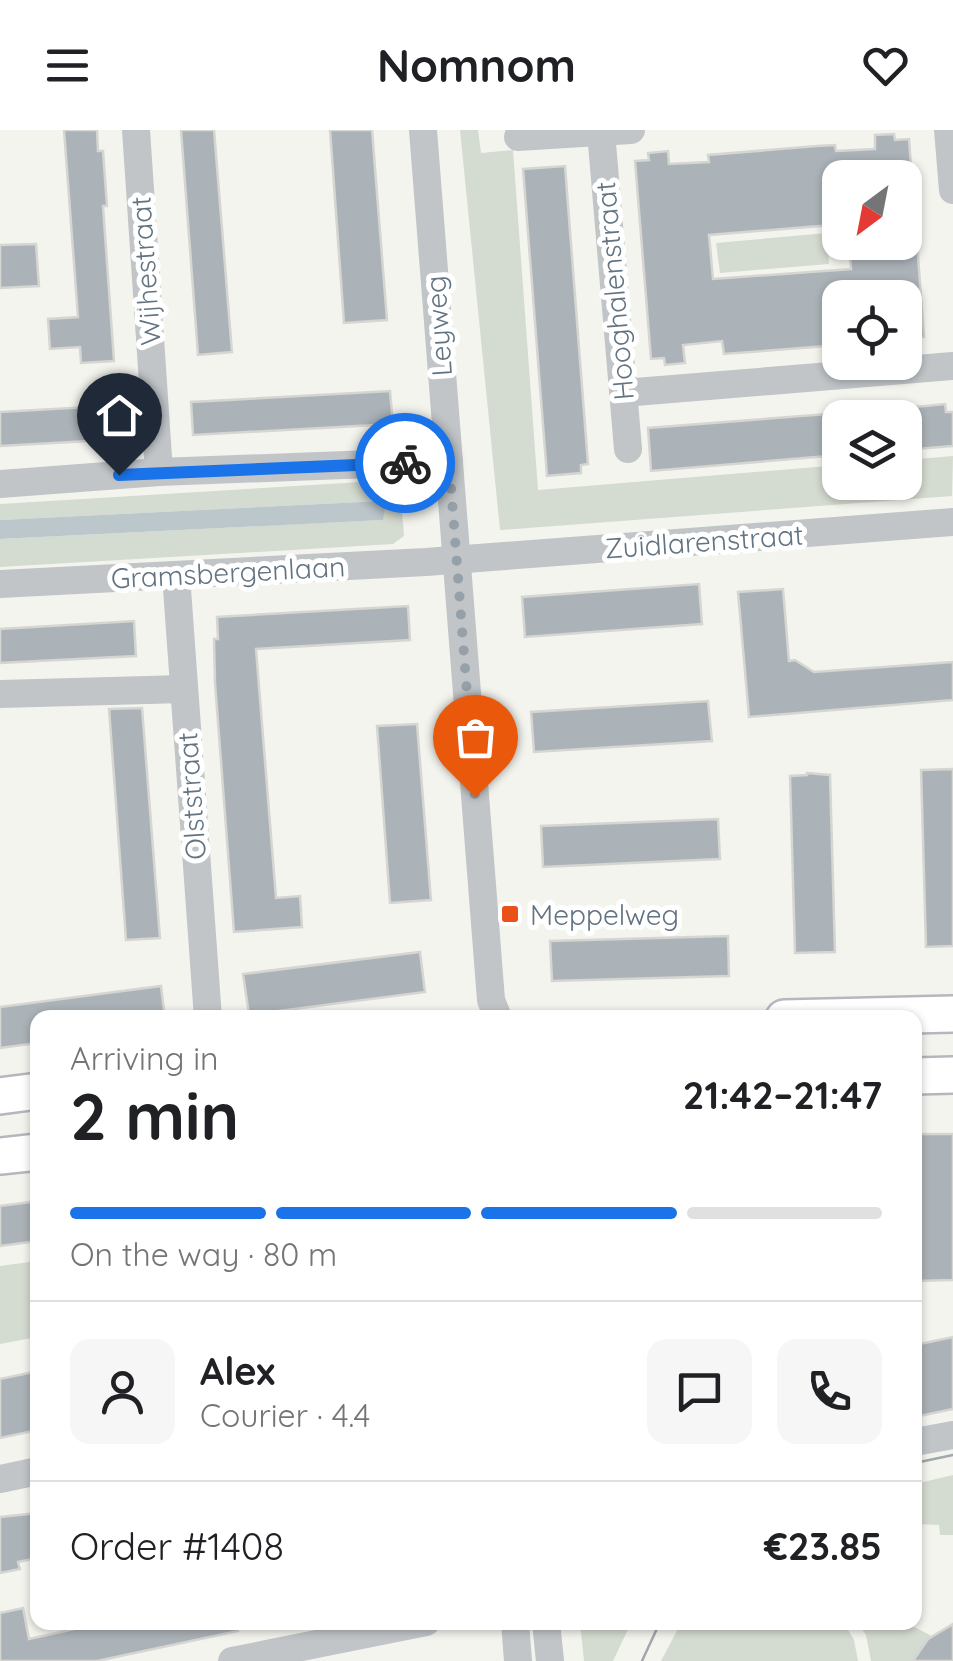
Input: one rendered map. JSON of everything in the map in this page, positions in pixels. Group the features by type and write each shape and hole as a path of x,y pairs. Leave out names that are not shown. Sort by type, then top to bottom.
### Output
{"main road":[{"path":"922,1015 953,1014"},
{"path":"922,1076 953,1075"},
{"path":"0,1096 30,1091"},
{"path":"0,1156 30,1153"}],"street":[{"name":"Wijhestraat","path":"136,130 159,472"},
{"name":"Leyweg","path":"424,130 491,1010"},
{"path":"518,137 630,130"},
{"path":"948,130 953,190"},
{"name":"Hooghalenstraat","path":"601,132 628,450"},
{"path":"623,393 953,366"},
{"path":"0,484 159,472 449,461"},
{"name":"Zuidlarenstraat","path":"456,559 953,522"},
{"name":"Gramsbergenlaan","path":"0,584 456,559"},
{"name":"Olststraat","path":"176,574 207,1010"},
{"path":"0,694 184,690"},
{"path":"922,1441 953,1435"},
{"path":"0,1479 30,1473"},
{"path":"232,1661 263,1658 390,1630"},
{"path":"516,1630 518,1661"},
{"path":"547,1630 550,1661"}],"shaded area":[{"path":"460,130 478,130 481,153 513,150 538,490 822,466 822,500 899,500 500,530"},
{"path":"822,233 822,260 829,260 829,264 720,273 716,243"},
{"path":"953,456 952,496 922,498 922,459"},
{"path":"394,480 400,487 404,536 393,544 0,567 0,539 382,520 381,501 0,520 0,504"},
{"path":"382,501 383,520 0,539 0,520"},
{"path":"30,1262 30,1338 0,1344 0,1266"},
{"path":"953,1475 953,1535 940,1535 939,1525 922,1524 922,1482"},
{"path":"581,1630 628,1630 613,1661 584,1661"},
{"path":"677,1630 848,1630 858,1661 661,1661"},
{"path":"863,1630 920,1630 939,1640 924,1661 871,1661"}],"building":[{"path":"64,130 97,130 98,151 103,151 114,361 81,363 80,347 50,349 48,319 78,317"},
{"path":"181,130 214,130 232,352 198,355"},
{"path":"330,130 372,130 387,320 344,323"},
{"path":"894,134 895,140 909,139 911,160 822,160 822,226 709,235 713,279 851,269 850,260 918,260 920,280 822,280 822,346 724,354 722,341 683,345 685,363 665,365 664,358 651,359 635,161 649,160 648,153 668,151 669,164 709,162 708,155 817,146 835,145 836,151 875,149 875,135"},
{"path":"565,166 588,464 581,465 581,473 547,476 523,169"},
{"path":"36,244 39,286 0,288 0,245"},
{"path":"390,391 393,424 193,435 191,402"},
{"path":"945,404 946,412 953,412 953,446 922,449 922,406"},
{"path":"123,405 124,439 0,446 0,412"},
{"path":"822,414 822,457 651,471 648,428"},
{"path":"699,584 702,624 525,637 522,597"},
{"path":"783,589 789,661 795,660 814,672 953,662 953,700 749,717 738,592"},
{"path":"408,606 410,640 256,649 276,898 300,896 302,927 234,932 215,683 217,617"},
{"path":"134,621 136,656 0,663 0,629"},
{"path":"708,701 712,741 534,752 531,712"},
{"path":"142,708 160,938 126,940 109,709"},
{"path":"417,724 431,900 390,903 377,726"},
{"path":"953,769 953,946 926,947 921,770"},
{"path":"830,775 835,952 795,953 790,776"},
{"path":"718,819 720,859 543,867 541,826"},
{"path":"728,936 729,976 552,981 550,941"},
{"path":"420,952 425,992 287,1010 248,1010 243,974"},
{"path":"161,986 164,1010 30,1010 30,1044 0,1048 0,1007"},
{"path":"922,1134 953,1134 953,1280 922,1281"},
{"path":"30,1202 30,1242 0,1246 0,1206"},
{"path":"953,1337 953,1409 922,1416 922,1344"},
{"path":"30,1373 30,1432 0,1438 0,1379"},
{"path":"30,1514 30,1560 18,1562 20,1569 0,1573 0,1517"},
{"path":"23,1608 29,1639 70,1630 238,1631 97,1661 0,1661 0,1613"},
{"path":"953,1624 953,1661 913,1661 928,1639"}],"tram line":[{"path":"922,1462 953,1455"},
{"path":"642,1661 656,1630"}],"way so far":[{"path":"405,463 449,461 475,797"}],"place":[{"name":"Meppelweg","path":"510,914"}],"route":[{"path":"119,475 405,463"}]}
